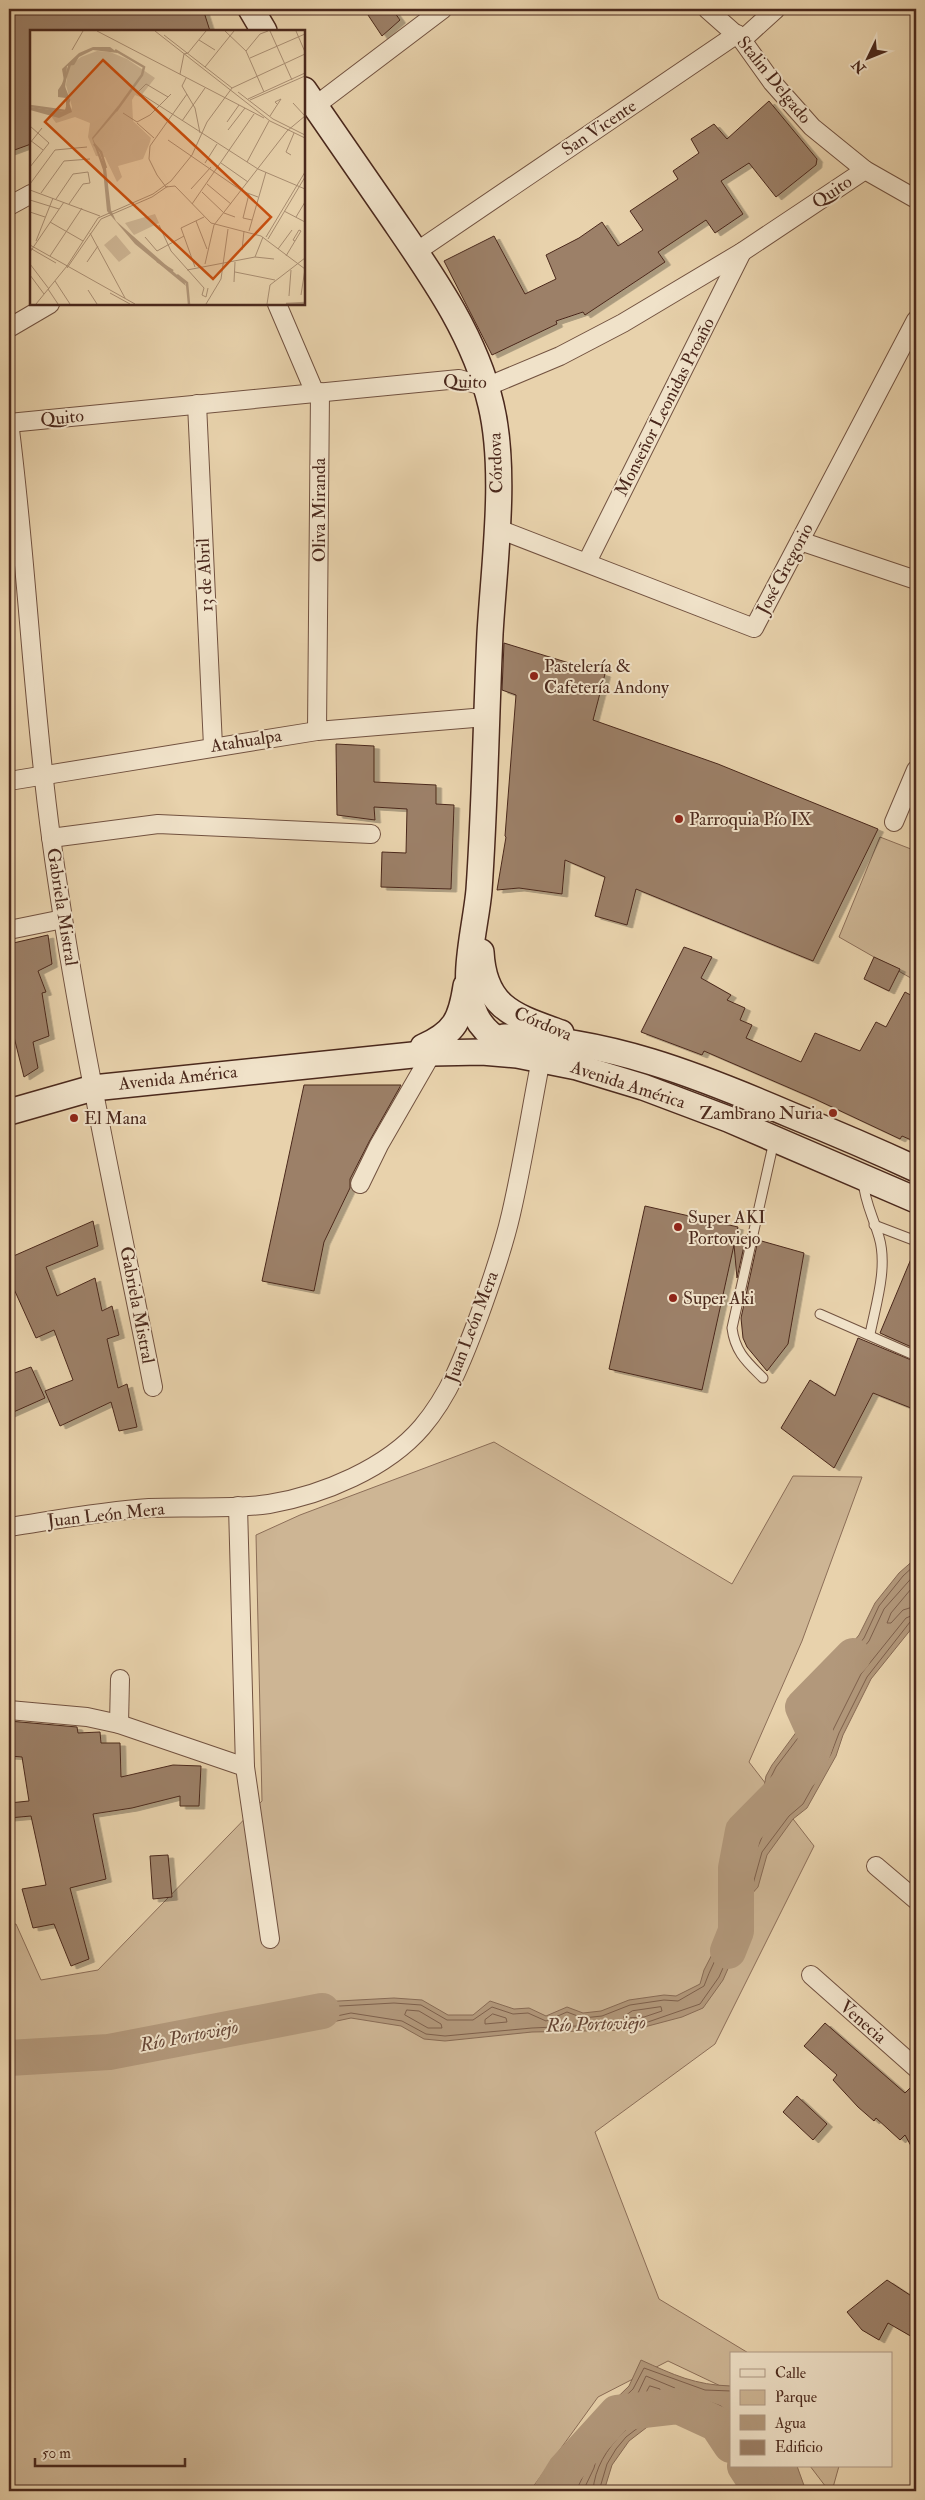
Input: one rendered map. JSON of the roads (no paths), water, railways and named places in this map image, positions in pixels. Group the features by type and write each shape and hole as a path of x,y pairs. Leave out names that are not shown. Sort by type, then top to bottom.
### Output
{"street":[{"path":"251,9 263,30"},
{"path":"309,98 443,9"},
{"name":"Stalin Delgado","path":"708,9 739,37 791,106 812,127 865,170 916,199"},
{"name":"San Vicente","path":"416,252 739,37 776,9"},
{"name":"Córdova","path":"309,98 416,252 456,316 486,387 497,444 496,528 478,889 469,987 472,1006 480,1024 494,1037 541,1059"},
{"name":"Quito","path":"9,423 458,379 486,387 576,348 623,323 742,252 865,170"},
{"path":"9,206 30,195"},
{"name":"Monseñor Leonidas Proaño","path":"587,562 742,252"},
{"path":"9,328 48,305"},
{"name":"Oliva Miranda","path":"278,305 317,392 317,731"},
{"name":"José Gregorio","path":"496,528 754,628 916,320"},
{"name":"13 de Abril","path":"197,404 213,746"},
{"name":"Gabriela Mistral","path":"9,423 43,775 63,919 93,1088 153,1387"},
{"path":"800,541 916,580"},
{"name":"Atahualpa","path":"9,781 213,746 317,731 486,717"},
{"path":"894,822 916,770"},
{"path":"51,838 158,824 371,834"},
{"name":"Córdova","path":"478,889 481,957 487,986 501,1006 514,1014 615,1052"},
{"path":"9,930 63,919"},
{"path":"360,1184 428,1050 446,1034 459,1017 471,951"},
{"name":"Avenida América","path":"9,1112 93,1088 351,1060 428,1050 494,1037 557,1040 615,1052 731,1089 916,1169"},
{"name":"Avenida América","path":"428,1050 491,1052 541,1059 577,1067 643,1087 774,1138 916,1200"},
{"name":"Juan León Mera","path":"9,1527 135,1509 270,1504 333,1485 368,1470 396,1452 409,1440 443,1400 460,1366 501,1252 511,1214 541,1059"},
{"path":"238,1506 245,1767 270,1939"},
{"path":"119,1724 120,1679"},
{"path":"9,1710 87,1717 119,1724 245,1767"},
{"path":"876,1866 916,1900"},
{"name":"Venecia","path":"810,1975 916,2068"}],"lane":[{"path":"763,1378 738,1353 732,1328 774,1138"},
{"path":"862,1176 864,1199 879,1238 881,1261 878,1292 870,1334"},
{"path":"874,1226 916,1241"},
{"path":"820,1314 870,1334 916,1356"}],"water":[{"path":"916,1558 916,1623 871,1679 843,1735 836,1756 807,1808 793,1819 767,1855 758,1887 750,1896 749,1921 723,1980 703,2008 682,2017 633,2030 532,2032 445,2041 424,2039 401,2026 351,2018 285,2032 251,2034 302,2003 394,1998 422,2000 448,2015 473,2015 490,2001 514,2009 529,2008 546,2016 567,2007 583,2013 601,2011 629,2000 664,1995 676,1996 700,1984 704,1970 722,1935 726,1917 742,1895 741,1882 724,1863 751,1849 764,1820 763,1792 766,1776 800,1727 830,1670 859,1635 875,1603 899,1573"},
{"path":"641,2360 695,2381 730,2386 730,2421 718,2410 685,2398 629,2441 612,2465 604,2491 570,2491 583,2465 595,2419 629,2386"},
{"path":"754,2468 798,2468 806,2491 769,2491"}],"waterway":[{"name":"Río Portoviejo","path":"728,1951 736,1931 736,1868 743,1831 808,1765 817,1738 803,1707 853,1656"},
{"name":"Río Portoviejo","path":"9,2058 109,2052 322,2011"},
{"name":"Río Portoviejo","path":"552,2491 565,2470 617,2413 678,2406 717,2424 730,2444"},
{"name":"Río Portoviejo","path":"746,2468 761,2491"}],"place":[{"name":"Pastelería & Cafetería Andony","path":"534,676"},
{"name":"Parroquia Pío IX","path":"679,819"},
{"name":"Zambrano Nuria","path":"833,1113"},
{"name":"El Mana","path":"74,1118"},
{"name":"Super AKI Portoviejo","path":"678,1227"},
{"name":"Super Aki","path":"673,1298"}]}
